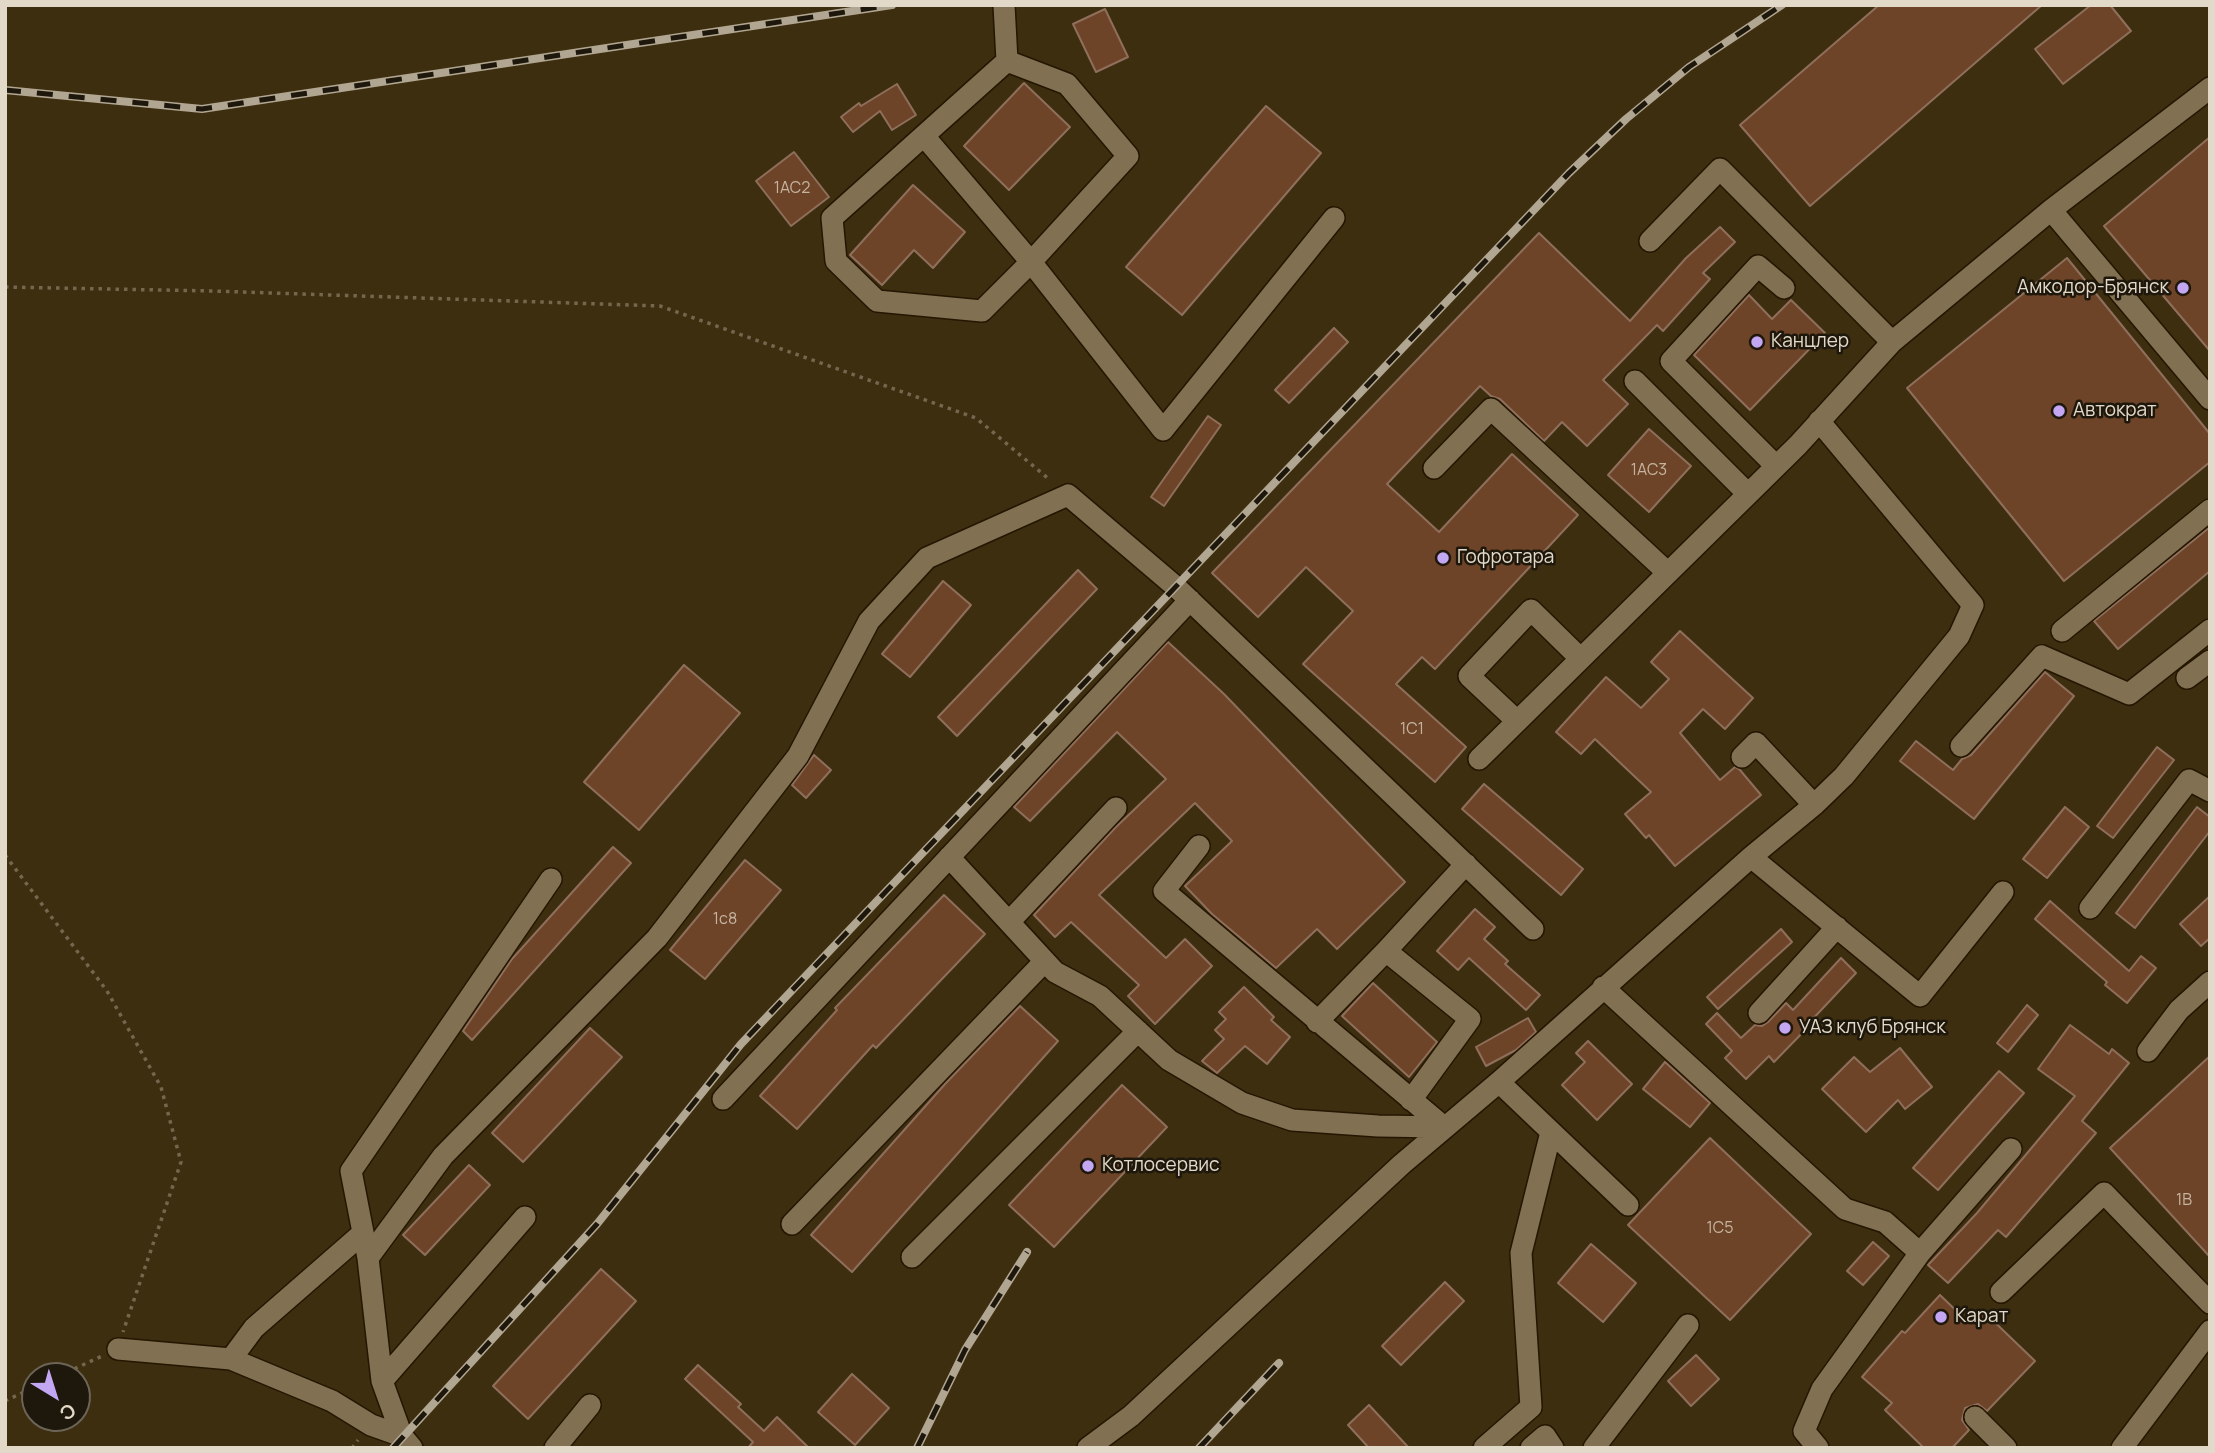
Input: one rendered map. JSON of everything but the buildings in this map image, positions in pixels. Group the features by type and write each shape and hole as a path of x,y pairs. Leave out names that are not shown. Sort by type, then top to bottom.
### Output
{"street":[{"path":"1004,5 1007,61"},
{"path":"1007,61 1067,84 1128,156 1031,262 982,310 877,301 836,261 832,218 1007,61"},
{"path":"1479,759 1776,466 1892,342 2051,210 2210,88"},
{"path":"924,136 1031,262 1163,429 1334,218"},
{"path":"1650,241 1720,169 1892,342"},
{"path":"2051,210 2210,400"},
{"path":"1776,466 1671,361 1758,266 1784,288"},
{"path":"1635,381 1748,494"},
{"path":"1434,468 1491,409 1668,573"},
{"path":"1088,1448 1130,1416 1444,1127 1499,1082 1603,987 1814,805 1844,776 1959,636 1973,605 1819,421"},
{"path":"368,1258 443,1156 665,928 798,756 869,621 927,558 1068,495 1190,600 1533,929"},
{"path":"2062,631 2210,510"},
{"path":"723,1099 1190,600"},
{"path":"1517,721 1469,676 1531,610 1580,658"},
{"path":"1961,746 2042,656 2129,694 2210,630"},
{"path":"2187,678 2210,661"},
{"path":"1742,757 1756,743 1814,805"},
{"path":"2091,908 2189,780 2210,791"},
{"path":"1009,922 1116,808"},
{"path":"1199,846 1164,891 1444,1127"},
{"path":"949,857 1055,972 1100,996 1169,1060 1242,1103 1292,1120 1444,1127"},
{"path":"1751,857 1920,996 2003,892"},
{"path":"1317,1022 1466,864"},
{"path":"407,1442 383,1381 368,1258 351,1171 551,880"},
{"path":"1759,1013 1837,927"},
{"path":"1386,951 1470,1019 1411,1100"},
{"path":"792,1224 1045,961"},
{"path":"2148,1051 2179,1010 2210,982"},
{"path":"1603,987 1845,1209 1885,1222 1920,1253"},
{"path":"912,1257 1138,1031"},
{"path":"1499,1082 1628,1205"},
{"path":"1543,1444 1531,1407 1521,1254 1550,1132"},
{"path":"1818,1448 1804,1431 1822,1389 1920,1253 2011,1149"},
{"path":"2001,1292 2104,1193 2210,1303"},
{"path":"383,1381 525,1217"},
{"path":"231,1359 254,1328 363,1233"},
{"path":"1594,1448 1688,1325"},
{"path":"2122,1448 2210,1331"},
{"path":"118,1349 231,1359 332,1401 371,1426 407,1442"},
{"path":"555,1448 590,1405"},
{"path":"1484,1448 1531,1407"},
{"path":"1975,1417 2006,1448"}],"path":[{"path":"5,287 660,306 976,418 1068,495"},
{"path":"5,855 107,991 161,1087 181,1162 118,1349 90,1362"},
{"path":"5,1401 21,1394"}],"railway":[{"path":"5,90 202,109 892,5"},
{"path":"393,1448 597,1224 741,1044 1569,173 1626,119 1689,67 1782,5"},
{"path":"917,1448 965,1350 1027,1252"},
{"path":"1199,1448 1279,1363"}],"place":[{"name":"Амкодор-Брянск","path":"2183,288"},
{"name":"Канцлер","path":"1757,342"},
{"name":"Автократ","path":"2059,411"},
{"name":"Гофротара","path":"1443,558"},
{"name":"УАЗ клуб Брянск","path":"1785,1028"},
{"name":"Котлосервис","path":"1088,1166"},
{"name":"Карат","path":"1941,1317"}]}
